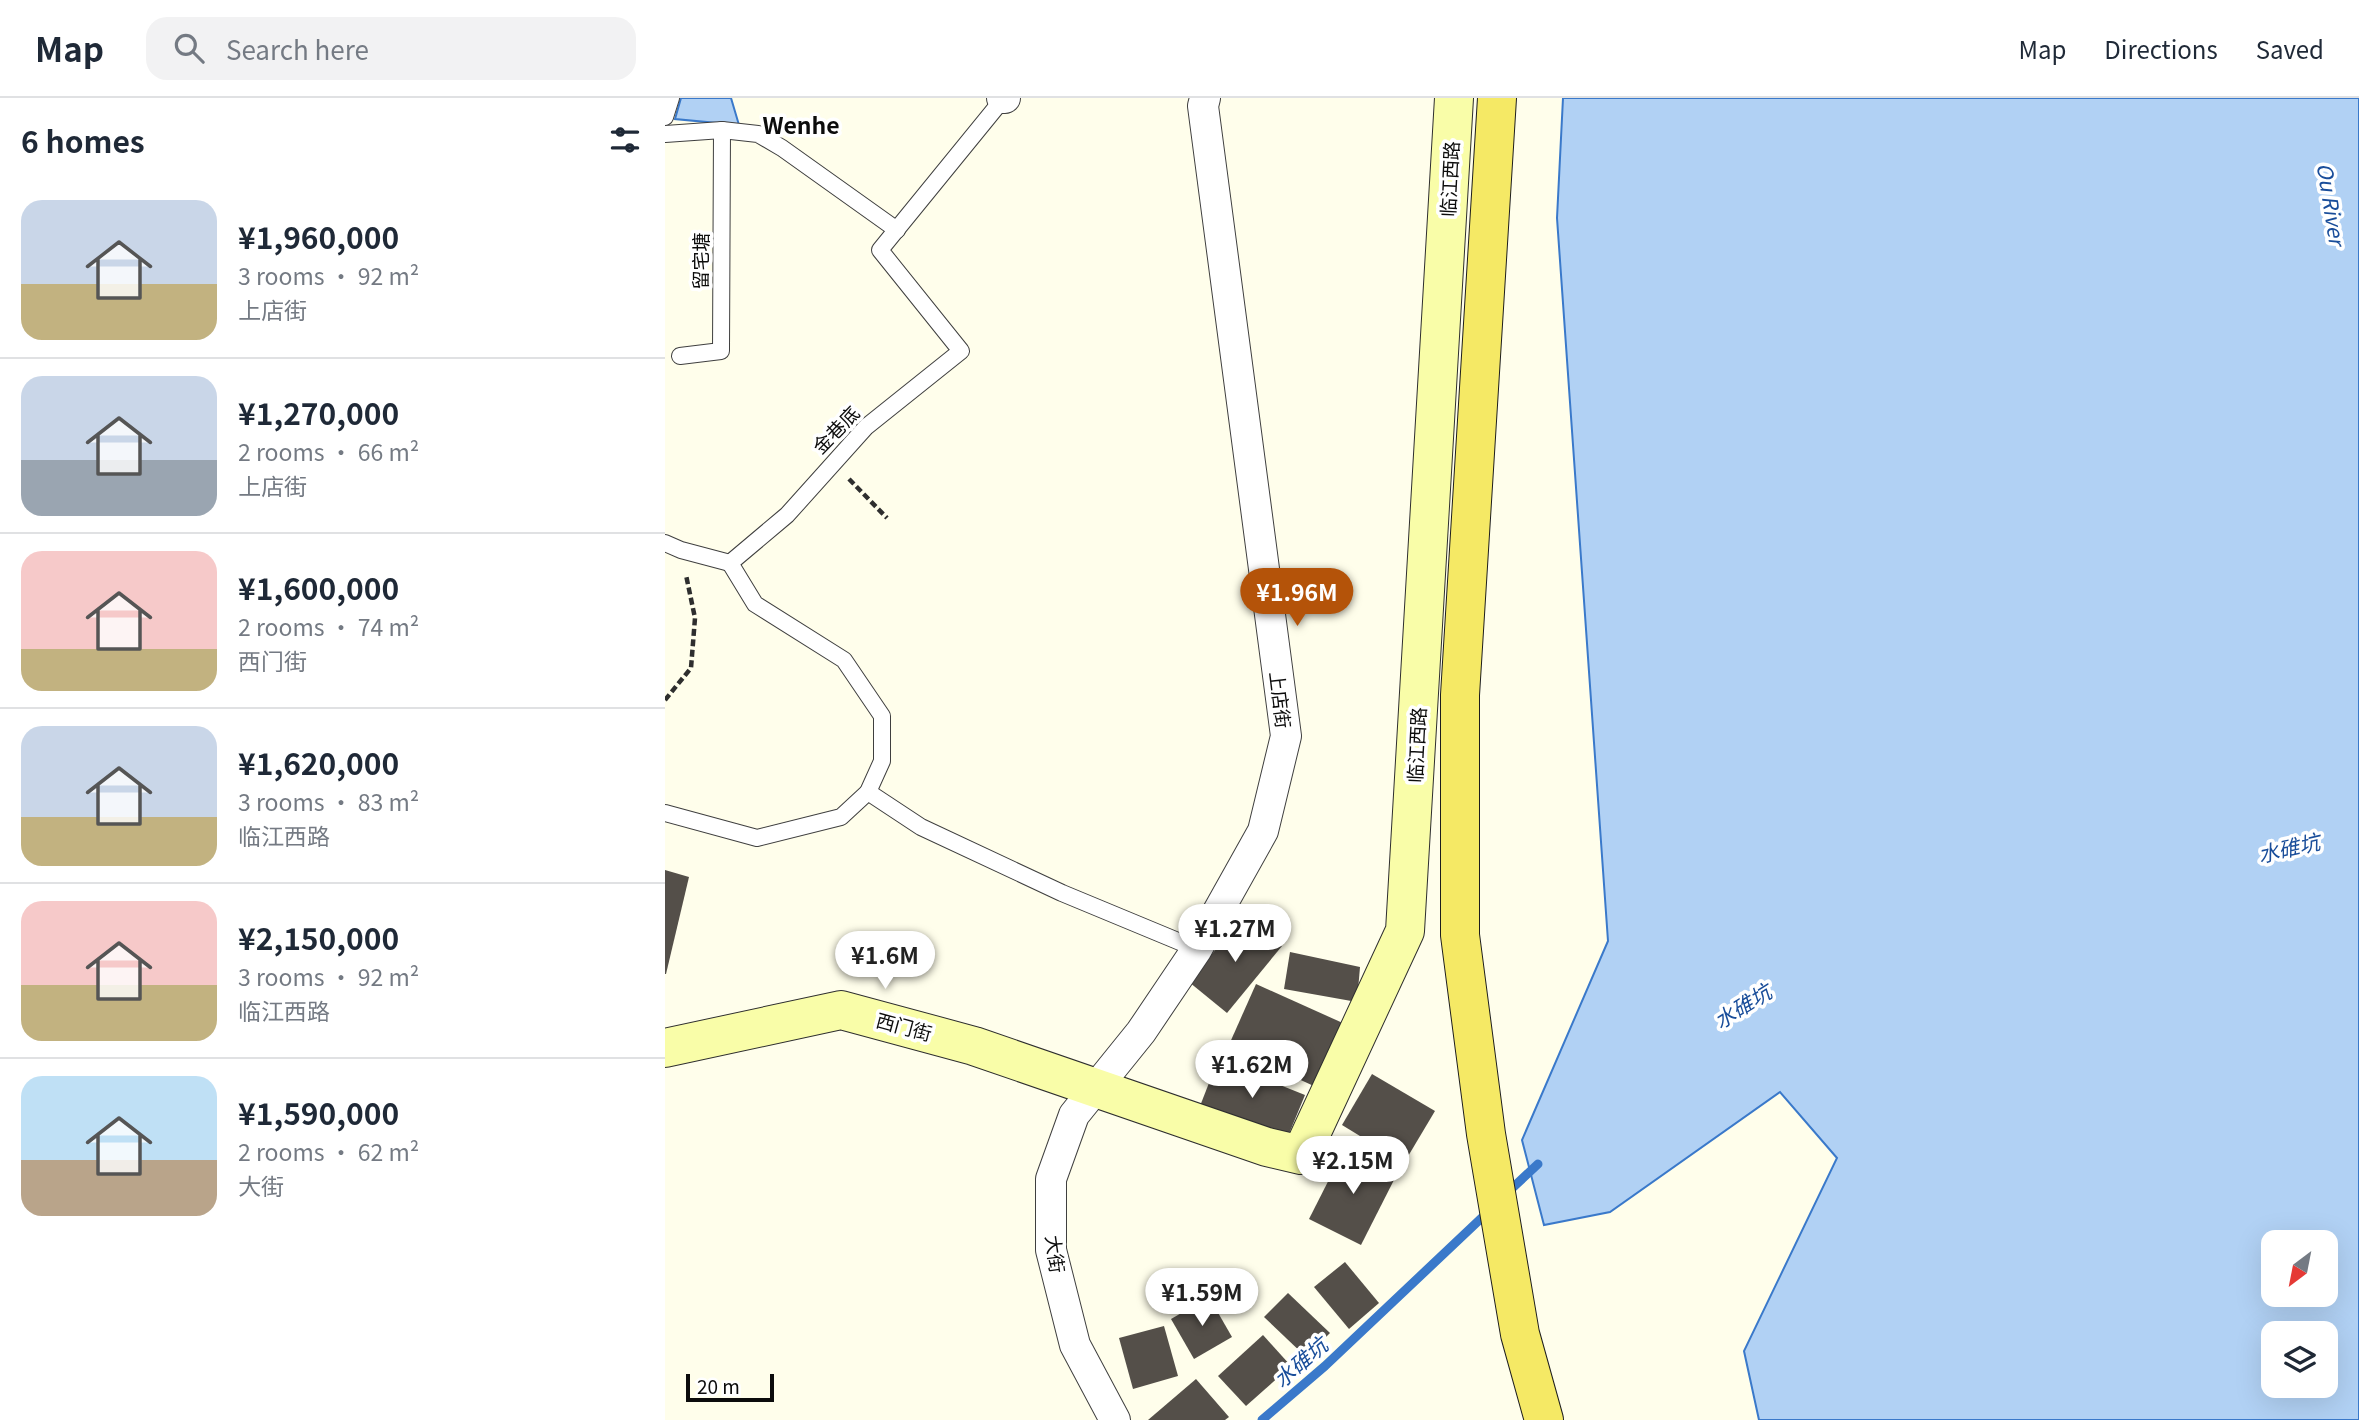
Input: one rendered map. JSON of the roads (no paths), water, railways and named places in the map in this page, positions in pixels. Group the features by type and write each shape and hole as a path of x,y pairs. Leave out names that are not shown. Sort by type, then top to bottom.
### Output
{"main road":[{"path":"1497,98 1460,695 1460,935 1486,1134 1520,1334 1544,1420"}],"street":[{"name":"上店街","path":"1097,1087 1141,1032 1197,948 1263,831 1286,736 1203,106 1205,98"},
{"name":"临江西路","path":"1097,1087 1267,1147 1301,1155 1405,931 1454,98"},
{"name":"西门街","path":"665,1048 841,1010 974,1046 1097,1087"},
{"name":"大街","path":"1097,1087 1075,1115 1051,1180 1051,1250 1075,1345 1115,1420"}],"lane":[{"path":"665,117 671,98"},
{"name":"金巷底","path":"730,563 787,515 866,427 961,351 880,250 1004,98"},
{"path":"665,134 722,130 758,134 782,148 897,230"},
{"name":"留宅塘","path":"680,356 721,351 722,130"},
{"path":"665,543 730,563 755,604 844,660 882,716 882,761 868,792 841,817 757,838 665,813"},
{"path":"868,792 921,827 1062,893 1197,948"}],"water":[{"path":"681,98 731,98 739,125 675,119"},
{"name":"Ou River","path":"1563,98 2359,98 2359,1420 1759,1420 1744,1351 1837,1158 1780,1092 1610,1212 1544,1225 1522,1140 1608,941 1557,218"}],"waterway":[{"name":"水碓坑","path":"1507,1193 1538,1164"},
{"name":"水碓坑","path":"1262,1420 1325,1366 1490,1210"}],"district":[{"name":"Wenhe","path":"801,126"}]}
